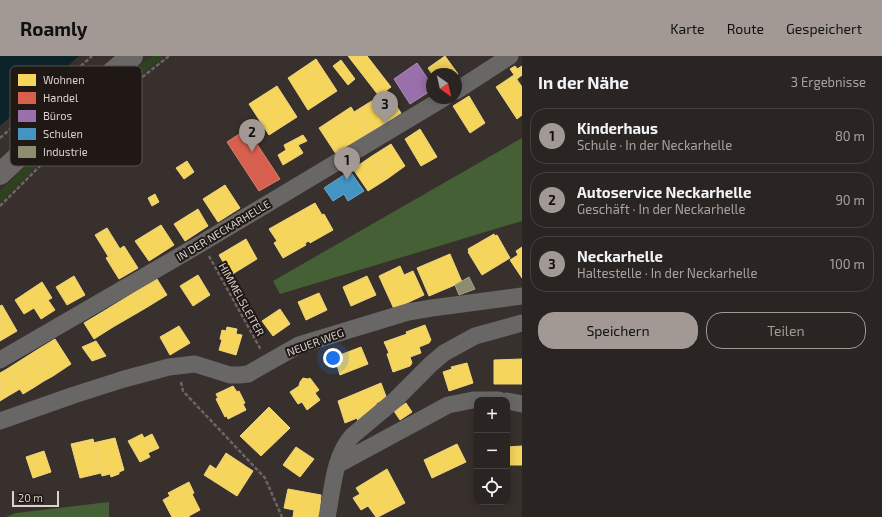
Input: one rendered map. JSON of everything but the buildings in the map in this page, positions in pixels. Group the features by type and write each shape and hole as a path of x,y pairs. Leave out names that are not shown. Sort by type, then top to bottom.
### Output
{"main road":[{"path":"120,66 132,56"},
{"path":"0,174 10,165"}],"street":[{"path":"462,87 510,56"},
{"name":"IN DER NECKARHELLE","path":"0,360 202,243 434,104"},
{"name":"NEUER WEG","path":"0,420 81,392 169,367 195,364 230,375 248,374 299,345 408,312 522,296"},
{"path":"327,517 337,465 346,443 352,436 395,400 444,353 475,336 522,323"},
{"path":"337,465 448,405 474,400"},
{"path":"510,402 522,404"}],"path":[{"path":"81,66 92,56"},
{"path":"142,77 168,56"},
{"path":"0,138 10,129"},
{"path":"0,206 40,166"},
{"name":"HIMMELSLEITER","path":"202,243 268,362"},
{"path":"180,380 183,391 266,478 282,517"}],"green space":[{"path":"152,56 165,56 142,74 142,66 140,66"},
{"path":"522,138 522,221 280,294 273,281"},
{"path":"26,166 37,166 0,203 0,191"},
{"path":"109,502 109,517 6,517 16,513"}],"water":[{"path":"0,56 79,56 68,66 10,66 10,117 0,126"}],"place":[{"name":"Neckarhelle","path":"385,124"},
{"name":"Autoservice Neckarhelle","path":"252,152"},
{"name":"Kinderhaus","path":"347,180"}]}
